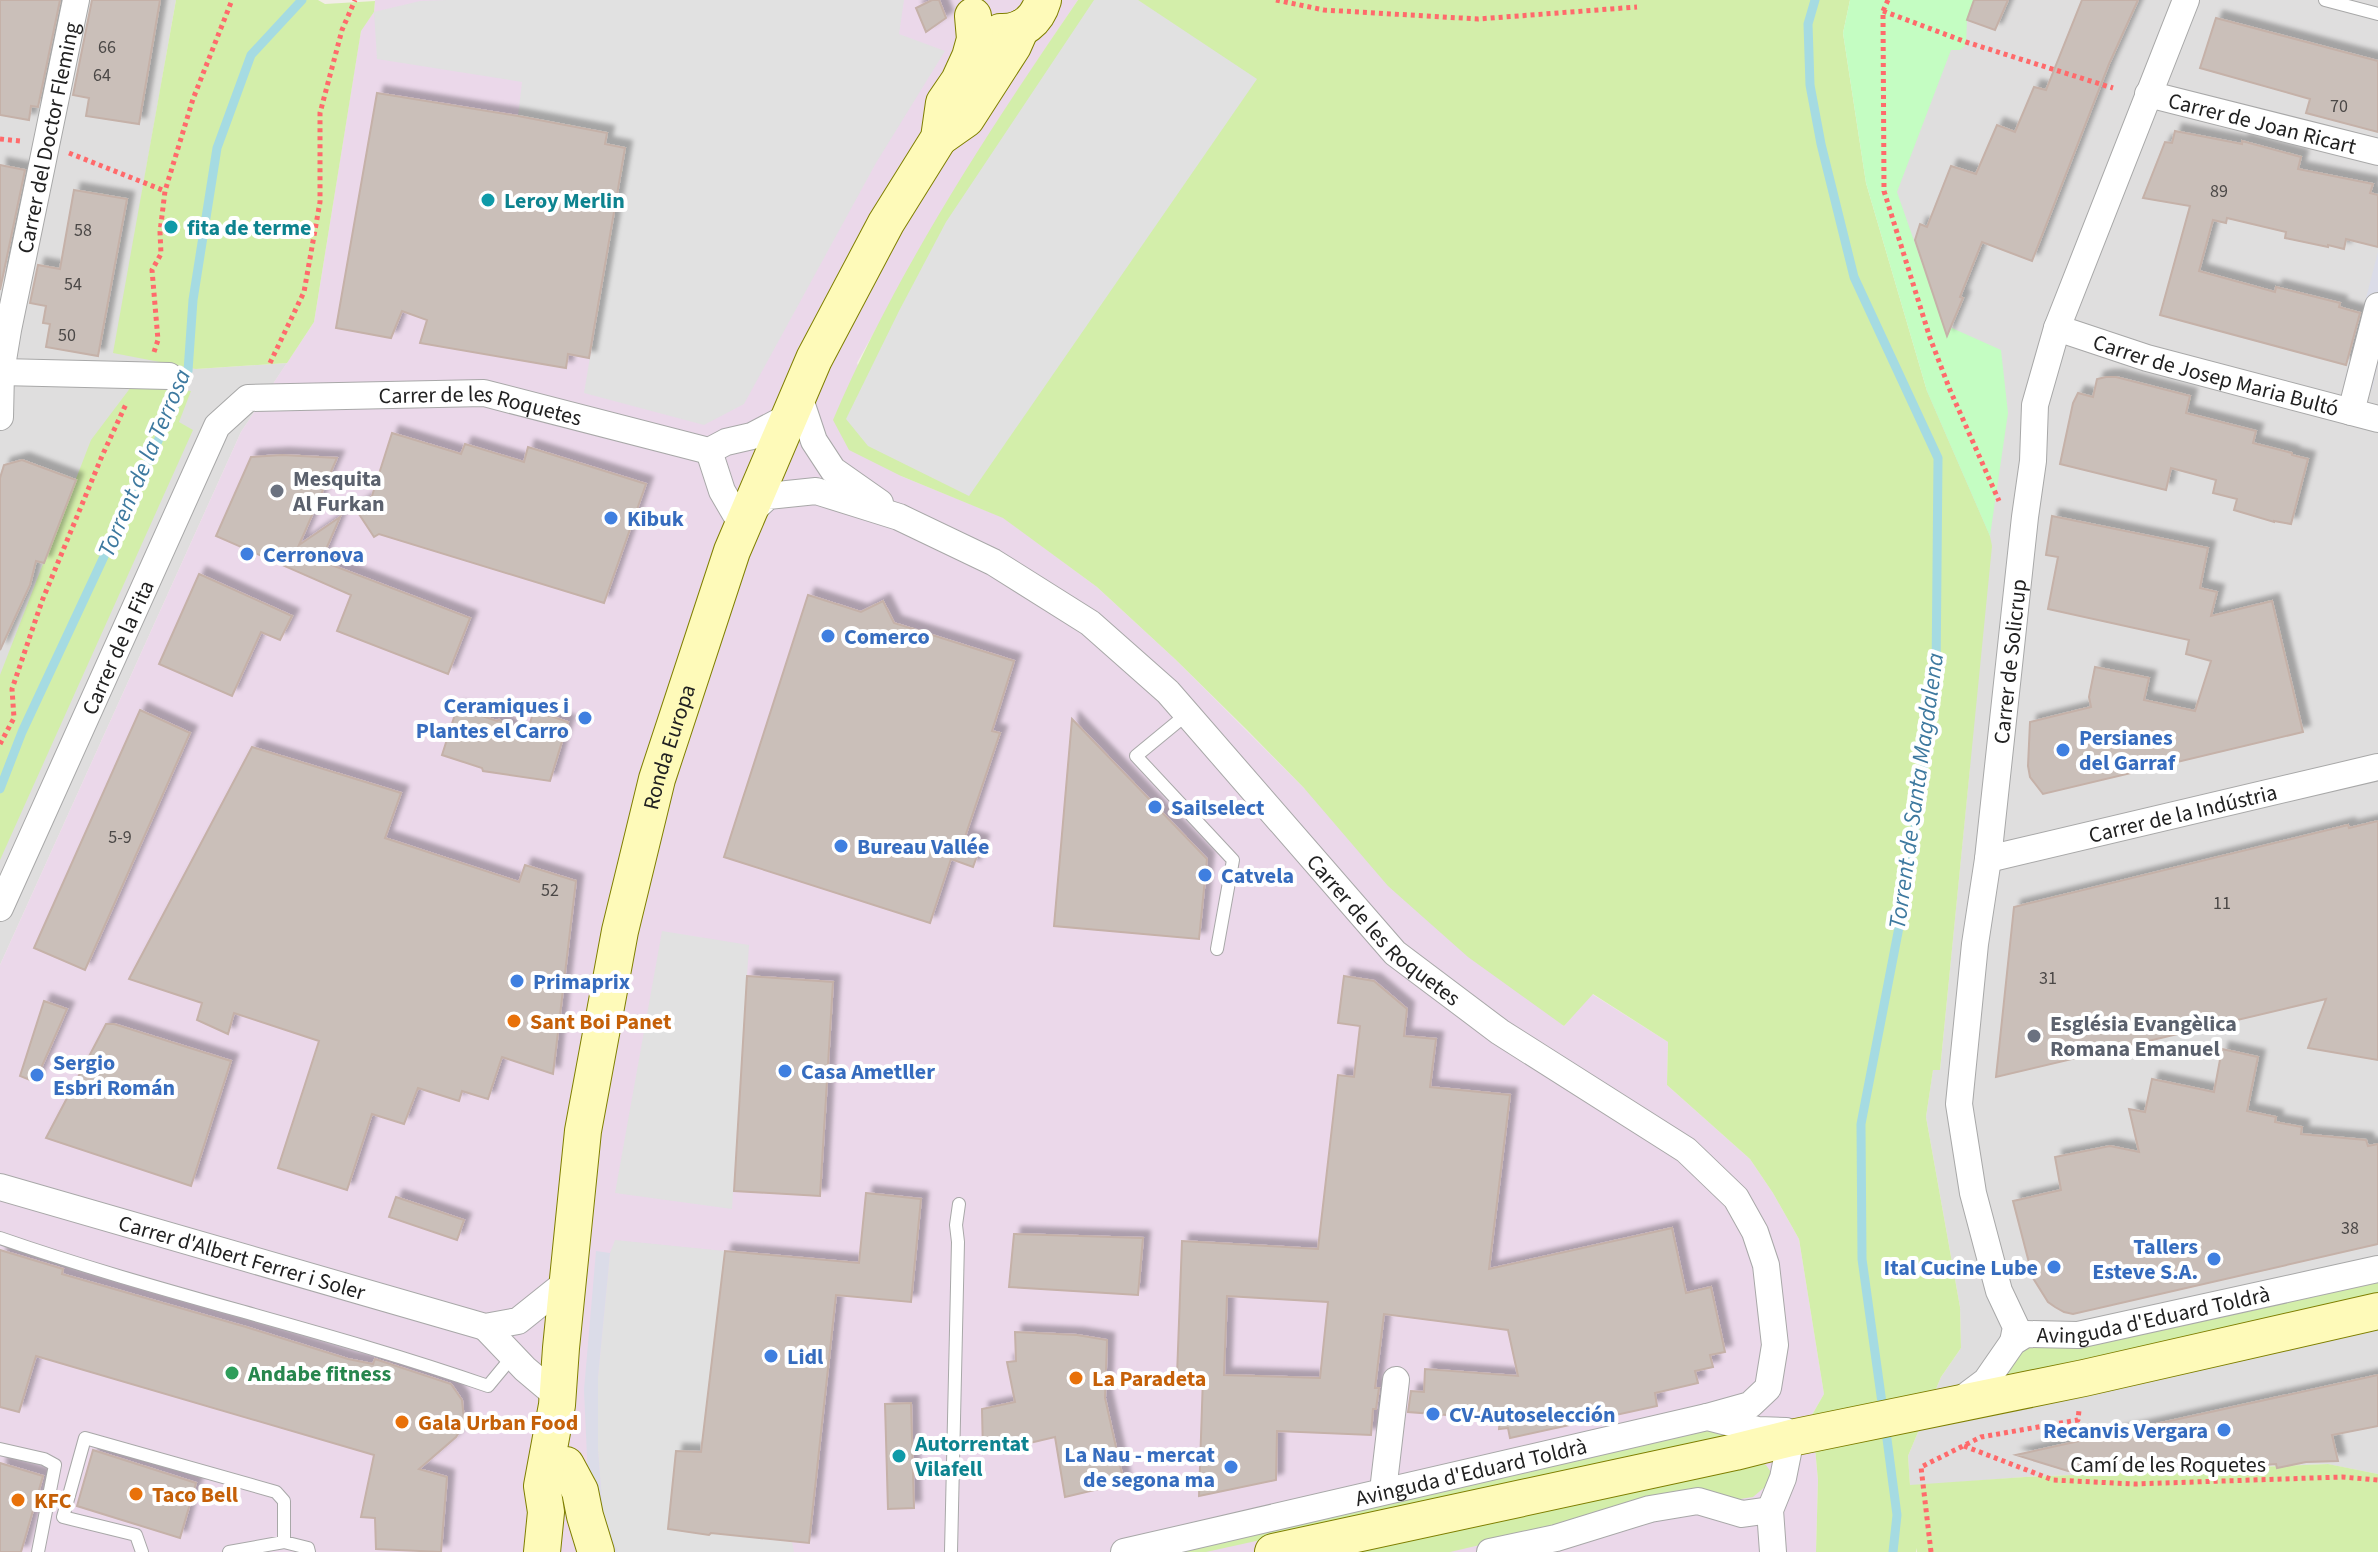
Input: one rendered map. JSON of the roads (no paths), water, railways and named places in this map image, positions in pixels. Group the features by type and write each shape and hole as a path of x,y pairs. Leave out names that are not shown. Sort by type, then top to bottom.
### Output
{"street":[{"name":"Carrer del Doctor Fleming","path":"0,417 4,331 76,0"},
{"name":"Carrer de Solicrup","path":"2013,1342 2016,1327 1999,1291 1973,1193 1959,1104 2033,461 2035,405 2057,328 2186,0"},
{"name":"Ronda Europa","path":"969,8 982,25 995,31 1008,32 1038,8"},
{"name":"Ronda Europa","path":"939,138 944,103 959,81 975,39 969,8"},
{"name":"Ronda Europa","path":"542,1552 554,1476 557,1400 583,1131 620,931 657,779 732,551 814,359 886,223 939,138 966,119 1038,8"},
{"name":"Carrer de Joan Ricart","path":"2148,94 2378,152"},
{"path":"2351,412 2378,306"},
{"name":"Carrer de Josep Maria Bultó","path":"2057,328 2147,358 2378,419"},
{"path":"1,372 158,375"},
{"name":"Carrer de les Roquetes","path":"248,398 484,393 709,451"},
{"name":"Carrer de la Fita","path":"0,908 217,426 248,398"},
{"path":"794,406 833,470 899,517 816,491 768,496 745,522 722,491 709,451 726,442 752,436 794,406"},
{"name":"Carrer de les Roquetes","path":"899,517 993,562 1090,623 1168,692 1395,953 1500,1032 1686,1150 1736,1198 1755,1232 1766,1265 1775,1345 1768,1388 1750,1405 1707,1417"},
{"name":"Carrer de la Indústria","path":"1988,859 2378,767"},
{"name":"Carrer d'Albert Ferrer i Soler","path":"0,1187 485,1327 518,1321 568,1281"},
{"name":"Avinguda d'Eduard Toldrà","path":"1955,1404 1986,1381 2013,1342 2026,1334 2078,1335 2378,1269"},
{"name":"Avinguda d'Eduard Toldrà","path":"1273,1552 2084,1378 2378,1311"},
{"path":"485,1327 557,1400"},
{"path":"1383,1491 1396,1380"},
{"name":"Avinguda d'Eduard Toldrà","path":"1124,1552 1707,1417 1758,1430 1804,1436"},
{"path":"1773,1552 1770,1510 1804,1436"},
{"name":"Ronda Europa","path":"554,1476 568,1552"},
{"path":"521,1552 554,1476 580,1491 596,1552"},
{"path":"1490,1552 1556,1538 1650,1509 1698,1501 1742,1514 1770,1510"}],"lane":[{"path":"2325,0 2378,14"},
{"path":"1187,714 1136,756 1233,860 1217,949"},
{"path":"951,1552 956,1225 959,1204"},
{"path":"0,1238 117,1276 417,1362 488,1386 512,1357"},
{"path":"142,1552 136,1535 63,1517 85,1438 276,1492 284,1501 284,1542"},
{"path":"0,1449 44,1459 55,1465 38,1552"},
{"path":"229,1552 284,1542 308,1548 309,1552"}],"waterway":[{"name":"Torrent de la Terrosa","path":"0,789 22,732 188,371 193,300 217,148 251,55 302,0"},
{"name":"Torrent de Santa Magdalena","path":"1815,0 1808,24 1810,85 1821,144 1854,277 1938,458 1936,677 1906,891 1861,1124 1862,1259 1883,1410"},
{"name":"Torrent de Santa Magdalena","path":"1885,1424 1897,1515 1893,1552"}],"place":[{"name":"Leroy Merlin","path":"488,200"},
{"name":"fita de terme","path":"171,227"},
{"name":"Mesquita Al Furkan","path":"277,491"},
{"name":"Kibuk","path":"611,518"},
{"name":"Cerronova","path":"247,554"},
{"name":"Comerco","path":"828,636"},
{"name":"Ceramiques i Plantes el Carro","path":"585,718"},
{"name":"Persianes del Garraf","path":"2063,750"},
{"name":"Sailselect","path":"1155,807"},
{"name":"Bureau Vallée","path":"841,846"},
{"name":"Catvela","path":"1205,875"},
{"name":"Primaprix","path":"517,981"},
{"name":"Sant Boi Panet","path":"514,1021"},
{"name":"Església Evangèlica Romana Emanuel","path":"2034,1036"},
{"name":"Casa Ametller","path":"785,1071"},
{"name":"Sergio Esbri Román","path":"37,1075"},
{"name":"Tallers Esteve S.A.","path":"2214,1259"},
{"name":"Ital Cucine Lube","path":"2054,1267"},
{"name":"Lidl","path":"771,1356"},
{"name":"Andabe fitness","path":"232,1373"},
{"name":"La Paradeta","path":"1076,1378"},
{"name":"CV-Autoselección","path":"1433,1414"},
{"name":"Gala Urban Food","path":"402,1422"},
{"name":"Recanvis Vergara","path":"2224,1430"},
{"name":"Autorrentat Vilafell","path":"899,1456"},
{"name":"La Nau - mercat de segona ma","path":"1231,1467"},
{"name":"Taco Bell","path":"136,1494"},
{"name":"KFC","path":"18,1500"}]}
